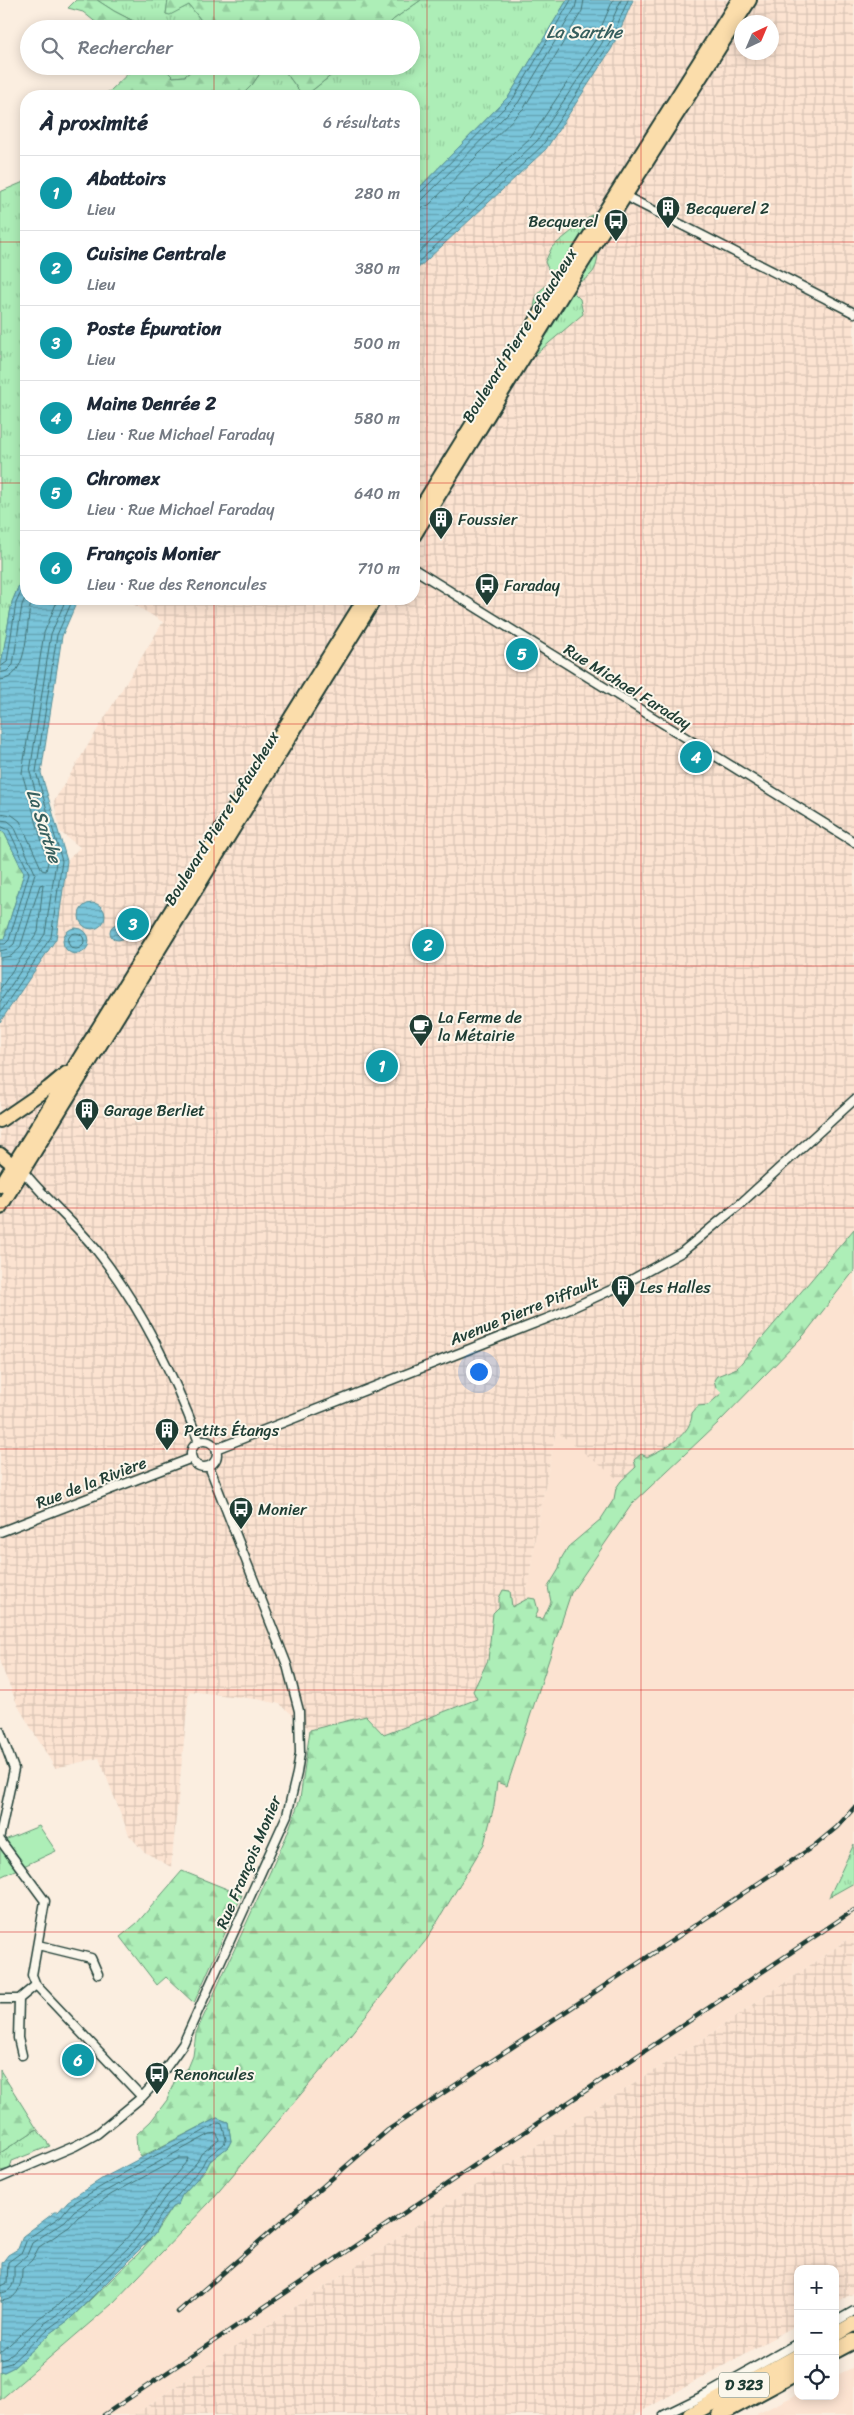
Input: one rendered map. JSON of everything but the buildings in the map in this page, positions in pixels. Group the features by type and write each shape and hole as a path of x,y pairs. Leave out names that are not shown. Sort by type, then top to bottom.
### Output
{"highway":[{"path":"839,2333 854,2324"},
{"path":"839,2349 854,2341"},
{"name":"D 323","path":"690,2415 794,2358"},
{"name":"D 323","path":"719,2415 794,2374"}],"main road":[{"name":"Boulevard Pierre Lefaucheux","path":"420,526 564,284 738,0"},
{"name":"Boulevard Pierre Lefaucheux","path":"420,509 750,0"},
{"name":"Boulevard Pierre Lefaucheux","path":"0,1208 18,1168 80,1059 360,605"},
{"name":"Boulevard Pierre Lefaucheux","path":"0,1186 18,1168 371,605"},
{"path":"0,1121 58,1081 80,1059"},
{"path":"0,1154 18,1168"}],"street":[{"path":"633,200 854,313"},
{"name":"Rue Michael Faraday","path":"420,574 854,842"},
{"name":"Avenue Pierre Piffault","path":"216,1449 556,1315 682,1252 739,1205 854,1100"},
{"path":"18,1168 97,1251 136,1306 170,1370 199,1442"},
{"path":"199,1442 210,1443 216,1449 216,1458 209,1466 199,1466 192,1458 192,1448 199,1442"},
{"name":"Rue de la Rivière","path":"0,1532 192,1458"},
{"name":"Rue François Monier","path":"0,2178 75,2146 116,2119 142,2097 183,2044 287,1815 300,1753 298,1711 287,1665 209,1466"},
{"path":"0,1731 14,1769 0,1835"},
{"path":"0,1840 45,1901 32,1975 36,1985 142,2097"},
{"path":"38,1945 90,1958 98,1974"},
{"path":"0,1999 19,1999 36,1985"},
{"path":"19,1999 18,2038 22,2055"},
{"path":"839,2320 854,2311"},
{"path":"664,2415 709,2393 794,2345"}],"shaded area":[{"path":"633,0 854,0 854,1268 804,1335 676,1458 641,1497 556,1431 536,1532 513,1685 384,1735 366,1716 310,1730 280,1704 256,1699 189,1691 171,1867 143,1851 129,1835 99,1758 55,1768 18,1706 0,1663 0,1022 56,939 67,861 80,847 60,832 54,801 163,622 135,605 420,605 420,266 546,149 629,10"},
{"path":"854,1268 854,1844 829,1896 854,1883 854,1935 696,2044 490,2176 134,2415 0,2415 0,2400 112,2304 209,2203 334,2055 427,1939 494,1806 536,1532 556,1431 676,1458"},
{"path":"854,1935 854,2293 839,2301 839,2265 794,2265 794,2326 635,2415 134,2415 490,2176 696,2044"},
{"path":"854,2367 854,2415 755,2415 794,2396 794,2400 839,2400 839,2374"}],"green space":[{"path":"76,0 97,0 131,20 93,20 83,12 68,8"},
{"path":"97,0 168,0 166,14 189,5 201,20 131,20"},
{"path":"168,0 421,0 393,20 201,20 189,5 170,15 166,14"},
{"path":"421,0 567,0 509,96 420,187 420,90 313,90 332,75 420,75 420,20 394,19"},
{"path":"127,75 171,75 173,77 186,75 259,75 247,90 111,90"},
{"path":"171,75 186,75 185,76 173,77"},
{"path":"259,75 288,75 299,90 247,90"},
{"path":"288,75 332,75 313,90 299,90"},
{"path":"20,184 20,583 12,602 0,671 0,192"},
{"path":"608,205 533,325 535,302 539,292 544,287 559,281 549,271 545,262 552,247 592,215"},
{"path":"599,238 598,257 594,270 586,279 568,287"},
{"path":"568,287 580,299 583,314 515,372"},
{"path":"0,831 4,832 24,873 4,939 0,939"},
{"path":"854,1229 854,1271 804,1335 719,1422 632,1504 571,1593 507,1786 497,1782 494,1806 484,1844 427,1939 334,2055 209,2203 112,2304 0,2400 0,2371 4,2372 14,2367 51,2333 69,2320 138,2254 154,2235 172,2207 178,2204 182,2195 206,2169 210,2161 228,2147 231,2141 228,2122 217,2118 141,2157 137,2150 136,2135 151,2121 167,2100 176,2077 188,2068 193,2056 196,2033 286,1837 300,1799 310,1730 366,1716 384,1735 477,1699 473,1691 488,1660 493,1613 499,1607 499,1598 503,1590 510,1591 512,1607 529,1598 535,1599 538,1610 535,1618 543,1619 551,1602 548,1587 559,1569 561,1559 568,1547 601,1519 614,1499 616,1488 636,1467 634,1460 641,1454 647,1457 683,1434 691,1421 692,1413 698,1406 708,1405 722,1393 716,1387 714,1380 717,1376 737,1368"},
{"path":"39,1826 56,1851 0,1877 0,1842"},
{"path":"854,1844 854,1883 829,1897"},
{"path":"182,1871 242,1895 194,2003 166,1977 157,1985 120,1937 137,1923"},
{"path":"0,2070 37,2129 0,2153"},
{"path":"37,2129 50,2146 12,2161 10,2169 0,2171 0,2153"}],"water":[{"name":"La Sarthe","path":"567,0 633,0 612,48 546,149 420,266 420,187 509,96"},
{"name":"La Sarthe","path":"20,583 20,605 75,605 62,636 41,773 67,861 56,939 0,1022 0,939 4,939 24,873 4,832 0,831 0,671 12,602"},
{"path":"92,903 101,907 105,916 101,925 92,929 83,925 79,916 83,907"},
{"path":"115,924 121,924 126,929 124,938 115,940 110,935 110,929"},
{"path":"76,928 85,932 89,941 85,950 76,954 67,950 63,941 67,932"},
{"path":"217,2118 228,2122 231,2141 228,2147 210,2161 206,2169 182,2195 178,2204 172,2207 154,2235 69,2320 51,2333 14,2367 4,2372 0,2371 2,2263 8,2255 18,2249 23,2236 55,2212 58,2212 68,2201 103,2178"}],"railway":[{"path":"178,2312 388,2130 814,1846 837,1827 854,1808"},
{"path":"104,2415 854,1910"}],"place":[{"name":"Becquerel 2","path":"668,229"},
{"name":"Becquerel","path":"616,242"},
{"name":"Foussier","path":"441,540"},
{"name":"Faraday","path":"487,606"},
{"name":"Chromex","path":"522,654"},
{"name":"Maine Denrée 2","path":"696,757"},
{"name":"Poste Épuration","path":"133,924"},
{"name":"Cuisine Centrale","path":"428,945"},
{"name":"La Ferme de la Métairie","path":"421,1047"},
{"name":"Abattoirs","path":"382,1066"},
{"name":"Garage Berliet","path":"87,1131"},
{"name":"Les Halles","path":"623,1308"},
{"name":"Petits Étangs","path":"167,1451"},
{"name":"Monier","path":"241,1530"},
{"name":"François Monier","path":"78,2060"},
{"name":"Renoncules","path":"157,2095"}]}
